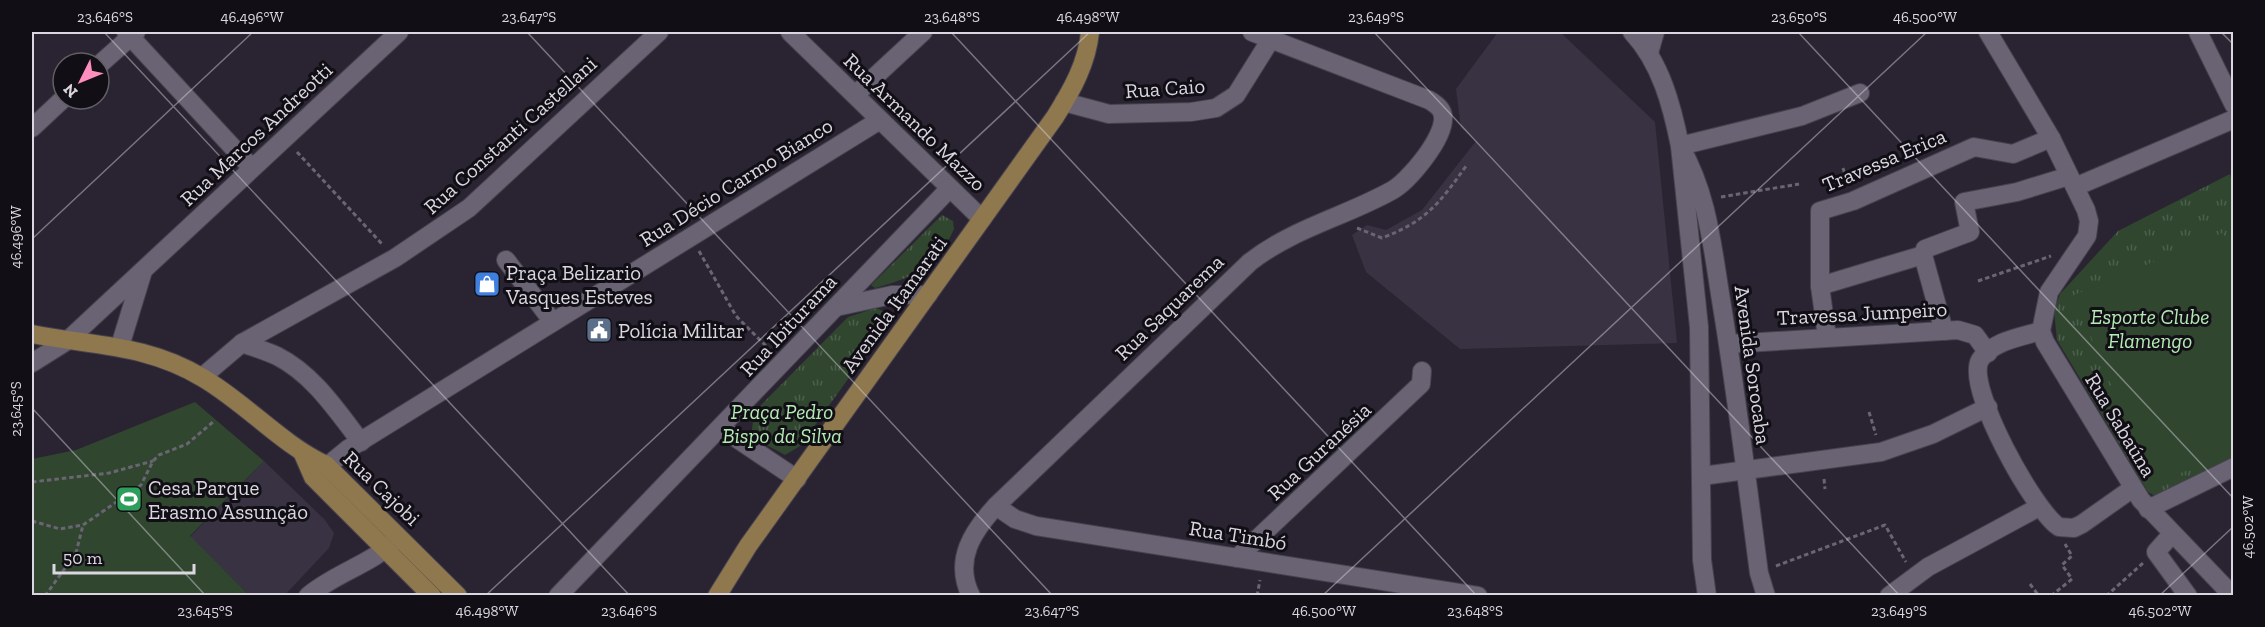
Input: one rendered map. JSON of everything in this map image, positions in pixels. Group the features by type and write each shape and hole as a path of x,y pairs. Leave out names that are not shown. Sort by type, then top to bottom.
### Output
{"main road":[{"name":"Avenida Itamarati","path":"717,596 748,546 1064,102 1085,57 1090,32"},
{"path":"32,334 67,341 120,346 164,360 202,377"},
{"name":"Rua Cajobi","path":"202,377 232,396 303,454 386,550 432,596"},
{"name":"Rua Cajobi","path":"320,471 400,537 458,596"}],"street":[{"name":"Rua Marcos Andreotti","path":"32,363 67,341 251,167 399,32"},
{"name":"Rua Constanti Castellani","path":"202,377 242,343 395,258 469,207 659,32"},
{"name":"Rua Armando Mazzo","path":"790,32 982,219"},
{"path":"855,95 923,32"},
{"path":"1252,32 1271,39"},
{"name":"Avenida Sorocaba","path":"1632,32 1649,53 1668,97 1680,146 1699,327 1702,561 1707,596"},
{"path":"1649,53 1655,32"},
{"path":"1988,32 2051,138 2089,221 2082,246 2053,282 2046,303 2041,331 2004,342 1981,359 1978,368 1988,407 2006,453 2039,507 2052,522 2066,528 2082,524 2133,488"},
{"path":"2198,32 2234,105"},
{"path":"111,53 131,33 251,167"},
{"name":"Rua Caio","path":"1064,102 1109,114 1191,112 1216,108 1236,95 1271,39"},
{"name":"Rua Saquarema","path":"971,596 964,569 969,539 996,506 1250,261 1270,246 1334,215 1392,191 1419,164 1440,131 1444,118 1437,105 1429,100 1271,39"},
{"path":"1680,146 1802,116 1860,93"},
{"path":"32,128 51,110"},
{"path":"1944,331 1923,255 1925,249 1970,232 1964,202 2072,181 2234,119"},
{"name":"Rua Décio Carmo Bianco","path":"320,471 360,442 880,120"},
{"name":"Travessa Erica","path":"1827,337 1820,286 1820,211 1853,201 1974,147 2013,154 2051,138"},
{"name":"Avenida Sorocaba","path":"1680,146 1692,167 1704,199 1729,344 1759,573 1766,596"},
{"name":"Rua Ibiturama","path":"558,596 784,364 950,188"},
{"path":"1820,286 1923,255"},
{"path":"506,260 553,322"},
{"name":"Rua Marcos Andreotti","path":"120,346 144,269"},
{"path":"836,308 892,295 928,295"},
{"name":"Travessa Jumpeiro","path":"1729,344 1968,331 1978,339 1988,353"},
{"name":"Rua Sabaúna","path":"2041,331 2052,355 2148,509 2233,595"},
{"path":"242,343 278,357 303,375 329,400 360,442"},
{"name":"Rua Guranésia","path":"1237,558 1421,384 1422,371"},
{"path":"1702,476 1881,452 1933,434 1988,407"},
{"path":"721,428 797,479"},
{"path":"2148,509 2234,466"},
{"name":"Rua Timbó","path":"996,506 1015,519 1036,526 1478,596"},
{"path":"1889,596 1916,575 2039,507"},
{"path":"2172,534 2156,552 2188,596"},
{"path":"308,596 332,578 386,550 400,537"}],"path":[{"path":"284,138 395,258"},
{"path":"1334,215 1366,234 1382,238 1409,228 1426,216 1466,166"},
{"path":"1704,199 1799,184"},
{"path":"690,237 736,316 784,364"},
{"path":"1978,281 2082,246"},
{"path":"1869,412 1881,452"},
{"path":"32,521 60,529 83,525 141,485 153,461 159,455 187,444 213,422"},
{"path":"32,482 109,473 153,461"},
{"path":"45,596 76,553 83,525"},
{"path":"1759,573 1885,525 1916,575"},
{"path":"2051,596 2072,579 2062,565 2072,555 2064,542 2066,528"},
{"path":"2106,596 2156,552"},
{"path":"2030,584 2039,596"}],"shaded area":[{"path":"1498,32 1560,32 1655,122 1677,343 1460,349 1366,272 1352,235 1367,225 1386,230 1422,210 1476,141 1461,128 1456,89"},
{"path":"264,461 325,520 334,533 329,548 284,596 249,595 190,537"}],"green space":[{"name":"Esporte Clube Flamengo","path":"2230,174 2234,189 2233,461 2157,497 2148,492 2057,340 2054,311 2060,294 2118,231"},
{"path":"942,215 953,221 954,229 947,243 931,262 901,280 875,288 871,285"},
{"name":"Esporte Clube Flamengo","path":"2222,233 2233,260 2233,451 2152,485 2074,295"},
{"name":"Praça Pedro Bispo da Silva","path":"876,308 887,316 886,326 800,446 785,455 761,442 752,430 754,412 848,317"},
{"name":"Cesa Parque Erasmo Assunçăo","path":"195,402 264,461 190,536 249,595 32,595 32,459 76,450"}],"place":[{"name":"Praça Belizario Vasques Esteves","path":"487,284"},
{"name":"Polícia Militar","path":"599,330"},
{"name":"Cesa Parque Erasmo Assunçăo","path":"129,499"}]}
